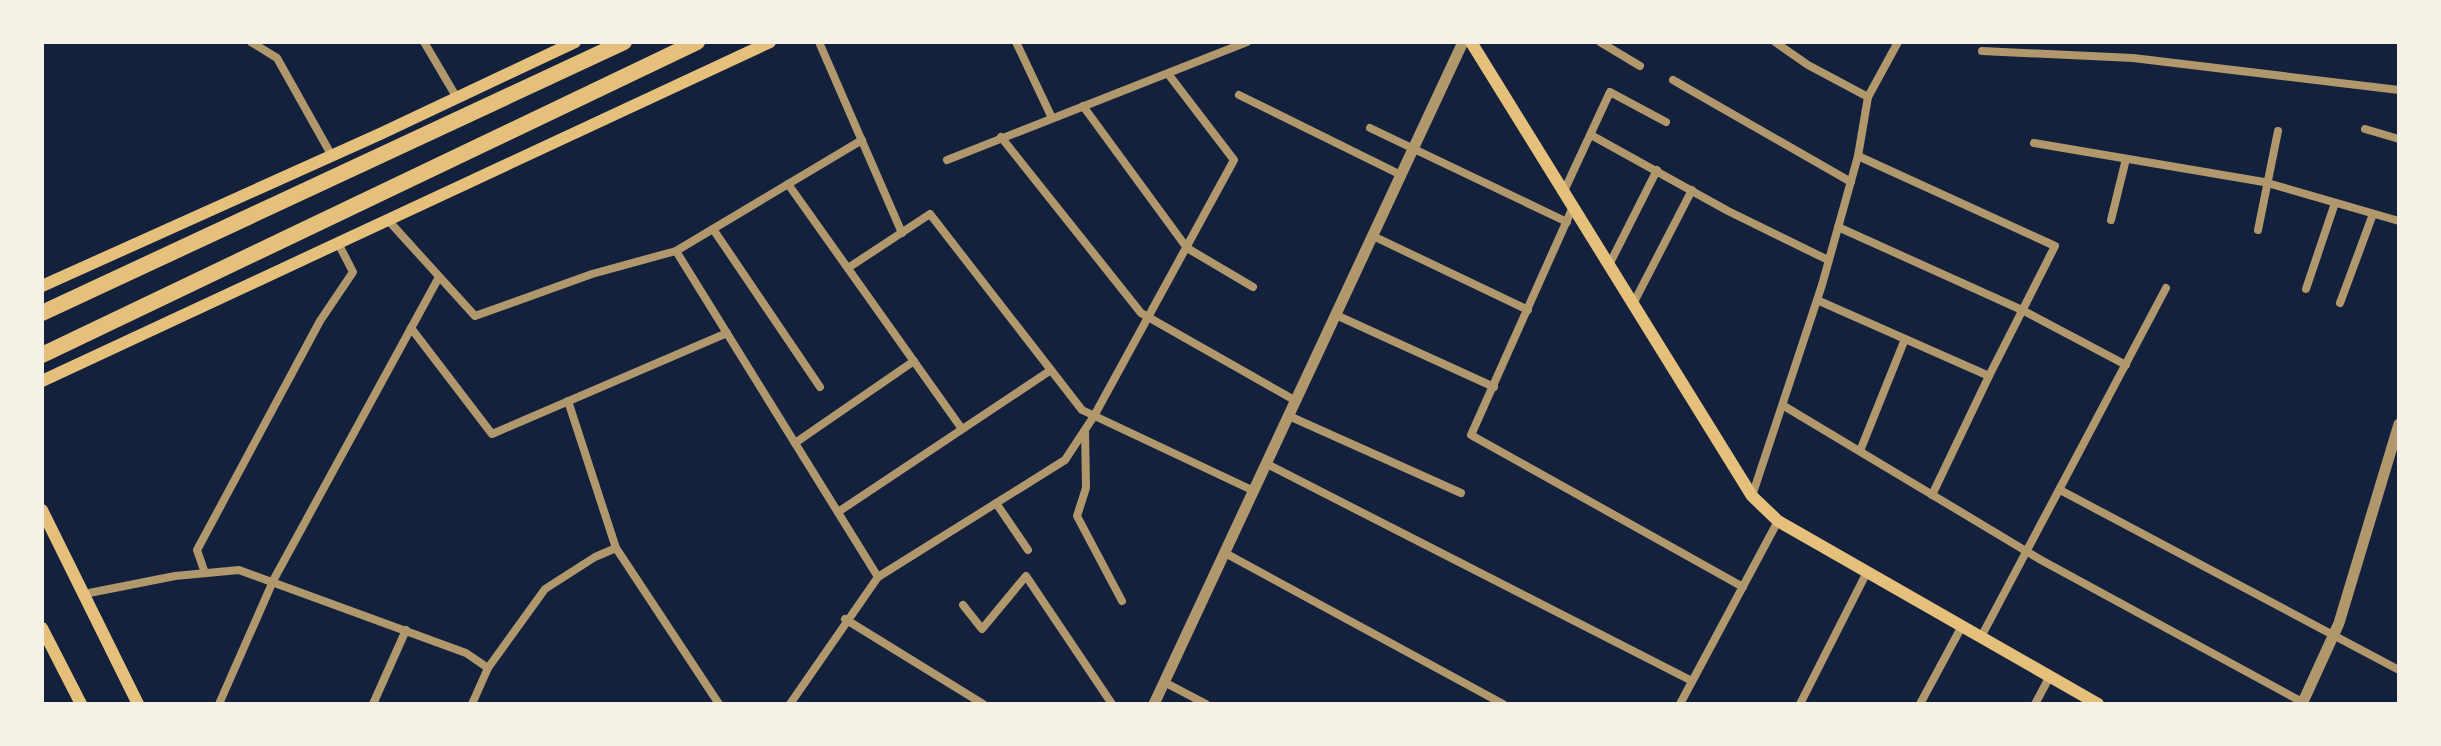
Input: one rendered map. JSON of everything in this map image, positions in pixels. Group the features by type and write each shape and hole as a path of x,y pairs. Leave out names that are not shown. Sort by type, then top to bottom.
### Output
{"highway":[{"path":"42,313 624,42"},
{"path":"42,355 697,42"}],"main road":[{"path":"42,286 332,156 575,42"},
{"path":"42,381 770,42"},
{"path":"1471,42 1752,496 1778,521 2098,704"},
{"path":"42,510 138,704"},
{"path":"42,628 81,704"}],"street":[{"path":"251,42 277,58 332,156"},
{"path":"424,42 457,98"},
{"path":"819,42 902,233"},
{"path":"1016,42 1052,118"},
{"path":"947,160 1247,42"},
{"path":"1154,704 1463,42"},
{"path":"1600,42 1640,66"},
{"path":"1775,42 1808,65 1868,97"},
{"path":"1752,496 1817,300 1858,156 1868,97 1898,42"},
{"path":"1982,51 2133,58 2399,90"},
{"path":"790,704 845,619 878,577 1065,460 1094,416 1234,160 1169,75"},
{"path":"1673,80 1851,182"},
{"path":"1564,191 1610,92 1666,122"},
{"path":"1239,95 1401,175"},
{"path":"1083,106 1187,248 1253,287"},
{"path":"1370,128 1567,222"},
{"path":"2365,129 2399,139"},
{"path":"2258,230 2270,184 2278,131"},
{"path":"1591,135 1828,260"},
{"path":"1001,137 1141,313 1296,401"},
{"path":"387,219 475,316 592,274 676,251 862,140"},
{"path":"2034,143 2270,184 2399,221"},
{"path":"1858,156 2055,246 1932,495"},
{"path":"2111,220 2126,159"},
{"path":"1609,265 1657,170"},
{"path":"788,184 962,429"},
{"path":"1633,304 1692,190"},
{"path":"2306,289 2335,203"},
{"path":"1573,207 1471,435 1743,587"},
{"path":"848,268 930,214 1082,410 1254,491"},
{"path":"2340,303 2373,214"},
{"path":"1838,227 2022,310 2126,365"},
{"path":"713,229 820,387"},
{"path":"1373,236 1528,310"},
{"path":"205,573 197,550 320,321 353,272 338,243"},
{"path":"676,251 878,577"},
{"path":"219,704 274,579 439,277"},
{"path":"1981,637 2062,491 2166,288"},
{"path":"1817,300 1989,376"},
{"path":"1336,315 1494,387"},
{"path":"411,328 492,434 727,333"},
{"path":"1860,451 1905,339"},
{"path":"795,443 914,361"},
{"path":"838,512 1051,370"},
{"path":"568,401 616,548 719,704"},
{"path":"1784,406 2028,552 2304,703 2334,636 2399,424"},
{"path":"1289,416 1461,493"},
{"path":"1085,430 1086,488 1077,516 1122,601"},
{"path":"1267,464 1692,681"},
{"path":"2062,491 2399,670"},
{"path":"996,503 1028,550"},
{"path":"1680,704 1778,521"},
{"path":"472,704 488,668 545,589 595,557 616,548"},
{"path":"1225,553 1503,704"},
{"path":"84,594 239,570 274,579 466,653 488,668"},
{"path":"1800,704 1867,572"},
{"path":"963,605 982,629 1026,576 1112,704"},
{"path":"845,619 983,704"},
{"path":"1920,704 1962,626"},
{"path":"373,704 406,630"},
{"path":"2035,704 2050,676"},
{"path":"1164,682 1206,704"}]}
